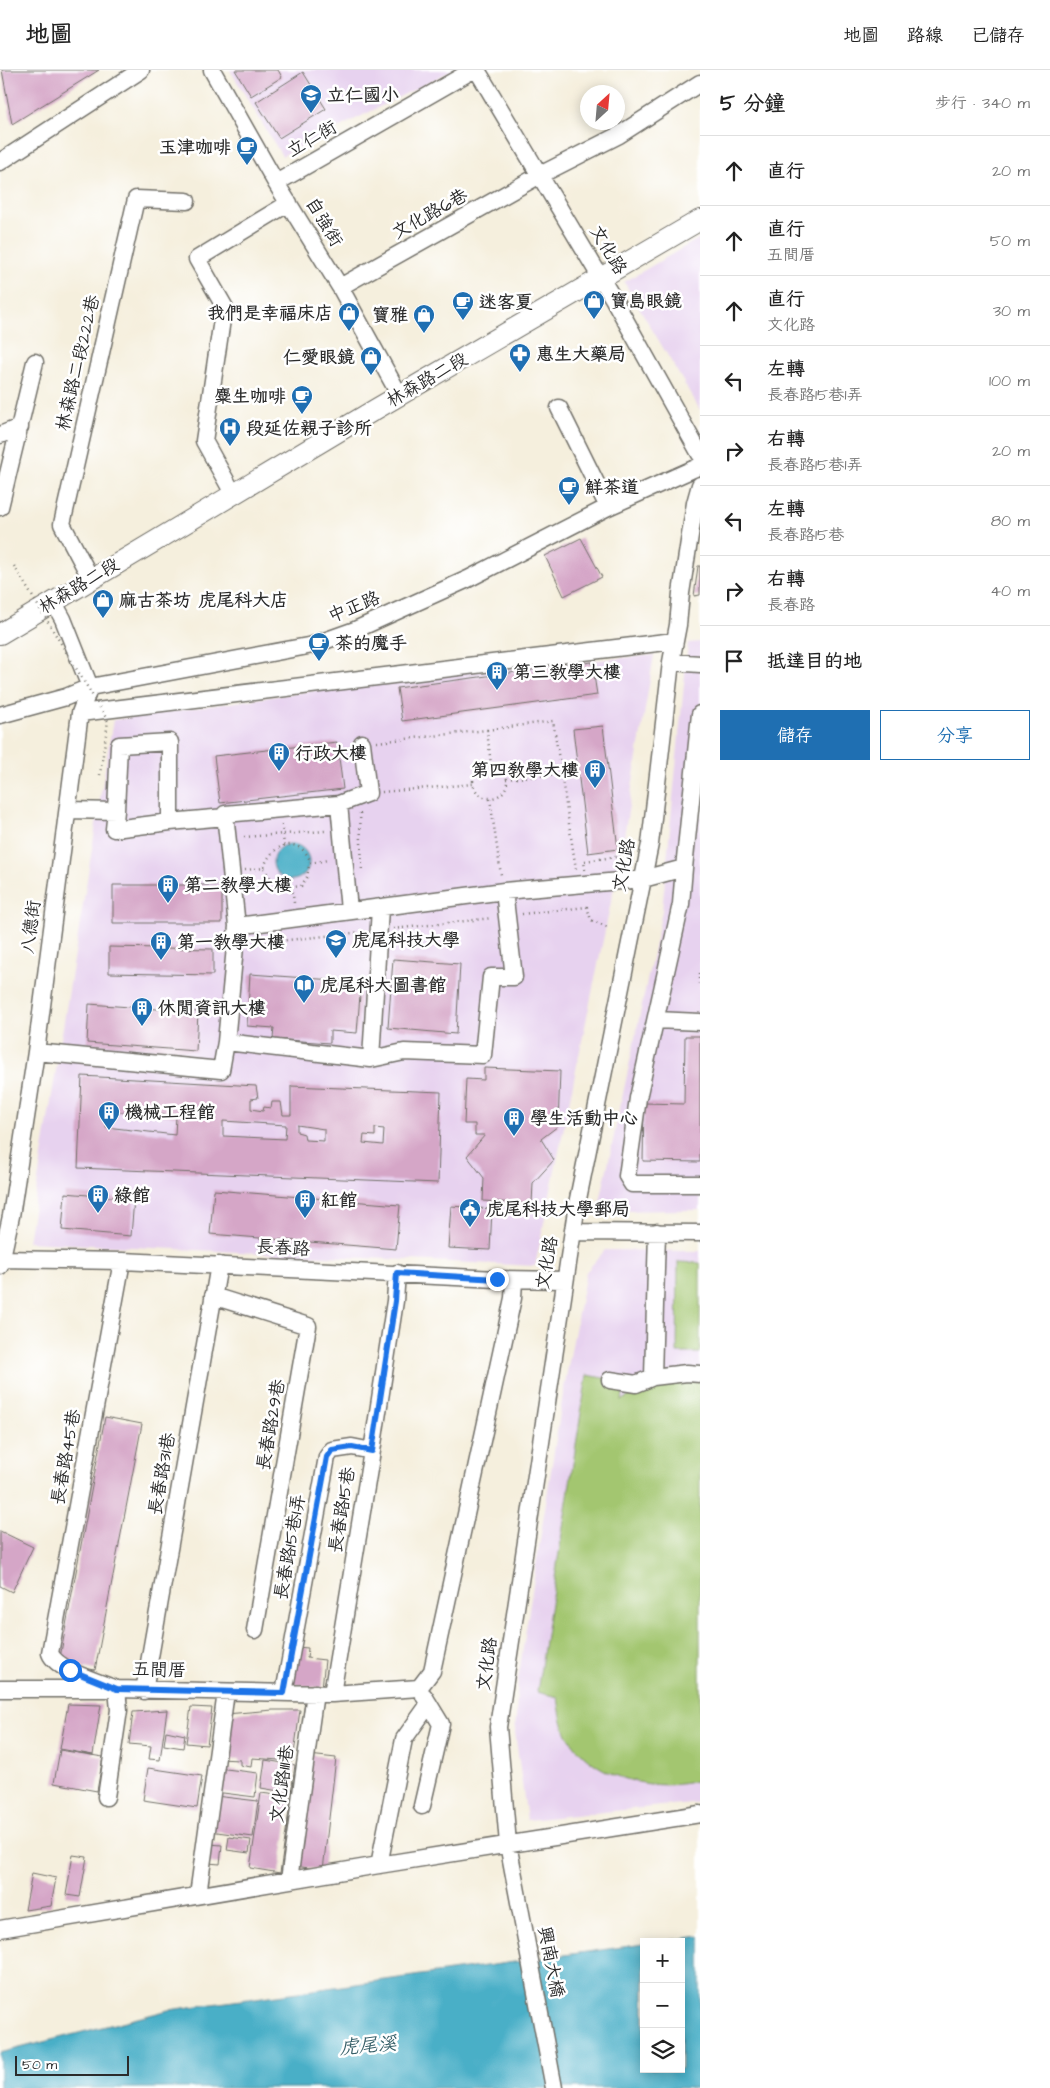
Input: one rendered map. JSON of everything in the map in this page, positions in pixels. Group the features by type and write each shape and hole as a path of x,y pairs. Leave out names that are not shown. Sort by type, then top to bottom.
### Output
{"main road":[{"name":"林森路二段","path":"0,634 700,220"}],"street":[{"path":"0,162 141,70"},
{"name":"自強街","path":"212,70 276,183 340,288 400,396"},
{"name":"立仁街","path":"276,183 473,70"},
{"name":"文化路","path":"477,70 601,279 700,454"},
{"name":"文化路6巷","path":"340,288 540,175 619,135 700,83"},
{"name":"林森路二段222巷","path":"91,579 62,524 136,199 187,201"},
{"path":"234,495 204,441 224,306 197,258 289,203"},
{"path":"0,507 35,362"},
{"path":"559,408 608,507"},
{"path":"0,435 20,427"},
{"name":"中正路","path":"0,715 66,697 90,687 313,645 347,633 468,579 608,507 700,466"},
{"name":"文化路","path":"508,1844 498,1727 573,1232 604,1065 650,844 671,662 678,625 681,593 695,548 695,503 700,485"},
{"path":"54,601 90,687"},
{"path":"80,714 674,641"},
{"path":"671,662 700,664"},
{"name":"八德街","path":"1,1261 6,1213 36,1052 80,714 90,687"},
{"path":"700,714 681,904 638,1098 627,1176 632,1184 700,1184"},
{"path":"170,822 170,742 119,745 114,829 225,817 225,814 339,804 364,795 362,743"},
{"path":"339,804 349,910"},
{"path":"68,810 116,811"},
{"path":"36,1052 222,1070 237,926 225,817"},
{"path":"237,926 504,891 643,879 684,868"},
{"path":"226,1042 371,1059 404,1052 483,1055 491,977 514,977 504,891"},
{"path":"371,1059 380,908"},
{"path":"656,1020 700,1022"},
{"path":"573,1232 700,1231"},
{"path":"653,1377 657,1232"},
{"name":"長春路","path":"1,1261 122,1261 514,1280 565,1280"},
{"name":"長春路45巷","path":"117,1689 62,1666 50,1654 122,1261"},
{"name":"長春路31巷","path":"144,1691 220,1265"},
{"name":"長春路15巷","path":"332,1694 372,1451 395,1301 397,1273"},
{"name":"文化路","path":"419,1688 432,1671 513,1298 514,1280"},
{"name":"長春路29巷","path":"214,1296 308,1326 255,1630"},
{"path":"610,1380 636,1384 653,1377 687,1373 700,1374"},
{"name":"長春路15巷1弄","path":"284,1693 327,1457 332,1450 352,1447 372,1451"},
{"path":"198,1895 226,1692 332,1694 419,1688 441,1724 422,1806"},
{"name":"五間厝","path":"0,1689 117,1689 226,1692"},
{"path":"106,1797 119,1710 117,1689"},
{"name":"文化路111巷","path":"289,1880 315,1693"},
{"path":"379,1864 404,1739 428,1704"},
{"path":"0,1929 379,1864 700,1814"},
{"name":"興南大橋","path":"508,1844 554,2088"}],"path":[{"path":"14,566 108,722 100,775"},
{"path":"362,743 553,721 576,873"},
{"path":"487,730 491,764"},
{"path":"486,764 491,764 501,769 506,779 506,785 500,794 490,798 481,796 473,784 474,774 486,764"},
{"path":"506,779 562,774"},
{"path":"363,875 364,795 473,784"},
{"path":"490,798 504,891"},
{"path":"281,809 284,846"},
{"path":"240,837 324,830"},
{"path":"290,845 303,850 310,860 307,876 301,886 288,888 276,884 264,868 273,850 284,846 290,845"},
{"path":"585,872 584,861 623,856"},
{"path":"310,863 344,857"},
{"path":"231,872 264,868"},
{"path":"235,946 587,907 591,920 607,927"},
{"path":"700,973 700,984"}],"shaded area":[{"name":"立仁國小","path":"230,70 453,70 282,156"},
{"path":"700,238 700,410 624,282"},
{"path":"700,642 700,1210 598,1211 662,911 688,643"},
{"name":"虎尾科技大學","path":"654,655 621,854 535,1266 28,1242 113,720 406,677"},
{"path":"605,1250 700,1251 700,1802 527,1820 515,1732 518,1680 564,1388 586,1272"}],"green space":[{"path":"678,1262 700,1263 700,1353 677,1353"},
{"path":"700,1374 700,1780 683,1784 647,1784 612,1774 596,1765 571,1741 565,1731 558,1697 537,1692 587,1375 625,1382 622,1401 650,1385"}],"water":[{"path":"291,844 298,845 304,849 308,855 308,869 304,875 298,879 291,880 284,879 278,875 274,869 273,862 274,855 278,849 284,845"},
{"name":"虎尾溪","path":"700,1936 700,2088 0,2088 0,2053 169,2010 640,1945 640,2073 685,2073 685,1938"}],"building":[{"path":"2,70 99,70 12,124"},
{"path":"235,70 278,70 282,77 251,96"},
{"path":"303,72 326,109 279,138 256,102"},
{"path":"581,538 602,577 564,596 545,556"},
{"path":"698,566 700,566 700,595 694,596"},
{"name":"第三教學大樓","path":"592,662 597,695 402,721 397,688"},
{"name":"第四教學大樓","path":"603,726 618,849 588,853 573,729"},
{"name":"行政大樓","path":"337,742 343,789 220,803 214,756"},
{"name":"第二教學大樓","path":"113,885 222,885 222,923 113,923"},
{"name":"第一教學大樓","path":"109,947 213,949 213,975 109,973"},
{"path":"393,959 460,964 456,1034 388,1028"},
{"name":"虎尾科大圖書館","path":"250,974 361,982 357,1033 330,1031 330,1043 273,1039 274,1028 247,1026"},
{"name":"休閒資訊大樓","path":"89,1004 198,1012 196,1051 87,1043"},
{"path":"685,1036 700,1036 700,1162 643,1161 644,1103 684,1104"},
{"name":"學生活動中心","path":"484,1068 560,1071 558,1126 541,1139 554,1160 533,1183 532,1204 483,1201 484,1178 467,1156 485,1135 475,1135 475,1124 464,1124 466,1079 484,1080"},
{"name":"機械工程館","path":"82,1076 256,1086 258,1098 251,1099 251,1109 263,1111 264,1107 271,1108 272,1102 281,1102 283,1115 291,1115 291,1086 441,1092 438,1183 78,1168","holes":["109,1111 176,1116 175,1135 106,1127","223,1121 286,1125 285,1139 223,1136","297,1125 324,1129 324,1141 305,1140 304,1134 297,1132","375,1128 384,1129 383,1145 363,1143 364,1135 375,1136"]},
{"name":"紅館","path":"214,1190 400,1205 396,1249 210,1234"},
{"name":"綠館","path":"65,1193 134,1199 131,1236 62,1230"},
{"name":"虎尾科技大學郵局","path":"451,1206 492,1209 490,1250 448,1248"},
{"path":"105,1417 142,1424 95,1670 59,1663"},
{"path":"0,1531 33,1547 12,1592 0,1586"},
{"path":"297,1647 308,1648 307,1658 325,1660 322,1688 292,1684"},
{"path":"68,1704 101,1705 93,1755 60,1749"},
{"path":"191,1707 212,1708 207,1745 186,1743"},
{"path":"167,1710 160,1760 149,1759 151,1746 129,1744 133,1712"},
{"path":"300,1710 293,1761 252,1758 251,1767 240,1765 240,1760 219,1759 226,1714"},
{"path":"166,1731 185,1735 183,1748 164,1745"},
{"path":"60,1750 103,1757 97,1791 54,1783"},
{"path":"309,1755 336,1758 323,1870 295,1866"},
{"path":"265,1760 295,1765 291,1793 261,1788"},
{"path":"148,1768 202,1776 197,1808 143,1800"},
{"path":"218,1768 258,1773 255,1797 215,1792"},
{"path":"261,1793 291,1797 280,1873 250,1868"},
{"path":"215,1796 258,1801 253,1837 210,1831"},
{"path":"229,1837 251,1840 249,1853 227,1850"},
{"path":"209,1844 222,1845 220,1864 208,1863"},
{"path":"73,1855 87,1857 80,1897 66,1895"},
{"path":"32,1873 56,1878 51,1906 25,1910"}],"place":[{"name":"立仁國小","path":"311,114"},
{"name":"玉津咖啡","path":"247,166"},
{"name":"寶島眼鏡","path":"594,320"},
{"name":"迷客夏","path":"463,321"},
{"name":"我們是幸福床店","path":"349,332"},
{"name":"寶雅","path":"424,334"},
{"name":"惠生大藥局","path":"520,373"},
{"name":"仁愛眼鏡","path":"371,376"},
{"name":"麋生咖啡","path":"302,415"},
{"name":"段延佐親子診所","path":"230,447"},
{"name":"鮮茶道","path":"569,506"},
{"name":"麻古茶坊 虎尾科大店","path":"103,619"},
{"name":"茶的魔手","path":"319,662"},
{"name":"第三教學大樓","path":"497,691"},
{"name":"行政大樓","path":"279,772"},
{"name":"第四教學大樓","path":"595,789"},
{"name":"第二教學大樓","path":"168,904"},
{"name":"虎尾科技大學","path":"336,959"},
{"name":"第一教學大樓","path":"161,961"},
{"name":"虎尾科大圖書館","path":"304,1004"},
{"name":"休閒資訊大樓","path":"142,1027"},
{"name":"機械工程館","path":"109,1131"},
{"name":"學生活動中心","path":"514,1137"},
{"name":"綠館","path":"98,1214"},
{"name":"紅館","path":"305,1219"},
{"name":"虎尾科技大學郵局","path":"470,1228"}],"route":[{"path":"70,1670 117,1689 284,1693 327,1457 332,1450 352,1447 372,1451 395,1301 397,1273 497,1279"}]}
